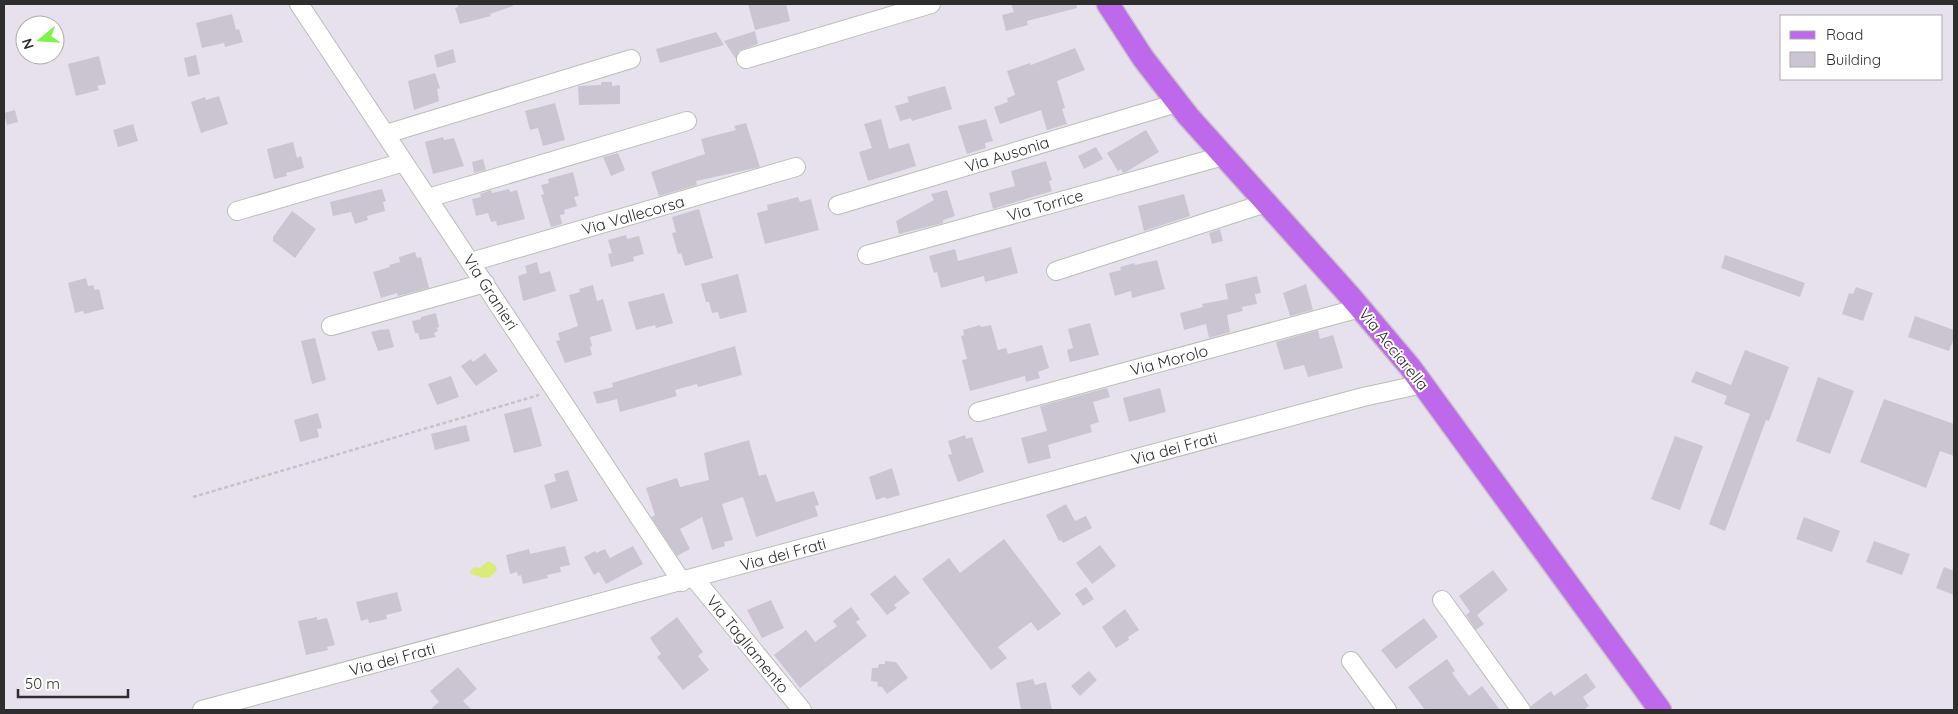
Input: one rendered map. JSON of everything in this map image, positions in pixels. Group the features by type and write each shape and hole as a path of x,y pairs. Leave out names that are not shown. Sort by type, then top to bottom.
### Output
{"main road":[{"name":"Via Acciarella","path":"1108,4 1143,58 1177,103 1360,308 1417,376 1660,710"}],"street":[{"name":"Via Granieri","path":"298,4 555,390 688,580"},
{"path":"746,59 931,4"},
{"path":"386,134 631,59"},
{"name":"Via Ausonia","path":"838,204 1177,103"},
{"path":"428,198 687,121"},
{"name":"Via Torrice","path":"867,255 1223,156"},
{"path":"238,211 404,162"},
{"name":"Via Vallecorsa","path":"471,262 796,167"},
{"path":"1056,271 1266,204"},
{"path":"331,326 485,283"},
{"name":"Via Morolo","path":"978,412 1360,308"},
{"name":"Via dei Frati","path":"202,710 1363,396 1391,382 1417,376"},
{"name":"Via Tagliamento","path":"688,580 802,710"},
{"path":"1442,600 1521,710"},
{"path":"1352,661 1387,710"}],"path":[{"path":"193,497 555,390"}],"shaded area":[{"path":"488,561 495,565 497,570 490,577 483,578 471,574 470,572 474,567 480,568"}],"building":[{"path":"458,4 512,4 513,6 490,14 491,16 460,24 455,8 458,7"},
{"path":"748,4 786,4 790,21 755,30"},
{"path":"1011,4 1076,4 1077,8 1027,21 1028,25 1006,31 1002,15 1014,12"},
{"path":"232,14 236,30 239,29 243,42 225,47 224,43 202,48 196,23"},
{"path":"755,31 758,44 739,51 736,59 724,41"},
{"path":"716,32 724,45 660,63 656,49"},
{"path":"1075,48 1085,70 1057,81 1065,108 1062,109 1067,124 1047,130 1041,110 1000,124 994,107 1008,102 1007,98 1015,95 1007,71 1030,63 1031,65"},
{"path":"453,49 456,62 437,68 434,55"},
{"path":"196,55 200,74 188,77 184,58"},
{"path":"99,56 106,84 97,86 99,90 76,96 68,64"},
{"path":"435,73 440,88 437,89 439,101 414,110 408,81"},
{"path":"601,82 612,82 612,86 620,85 620,104 579,105 578,86 601,85"},
{"path":"945,86 952,109 912,121 911,118 900,121 895,106 909,102 907,97"},
{"path":"219,96 228,124 201,133 191,102 205,97 206,100"},
{"path":"555,103 565,140 543,146 538,128 530,130 525,111"},
{"path":"15,110 18,122 7,125 4,113"},
{"path":"881,119 889,149 909,143 916,166 868,181 859,152 872,148 864,124"},
{"path":"986,119 993,141 985,143 986,148 967,154 958,126"},
{"path":"746,123 760,167 696,181 697,185 659,196 651,172 705,154 701,139 736,130 734,126"},
{"path":"133,124 138,141 118,147 113,130"},
{"path":"1146,130 1159,152 1126,172 1123,173 1121,169 1118,171 1107,153"},
{"path":"443,137 444,140 454,138 464,166 433,174 425,142"},
{"path":"293,142 297,158 301,156 304,168 286,173 287,176 274,179 267,149"},
{"path":"1096,147 1103,159 1084,169 1078,156"},
{"path":"618,153 625,170 611,176 603,157"},
{"path":"483,159 486,170 474,173 472,162"},
{"path":"1046,161 1052,180 1049,181 1052,191 993,209 989,193 1015,186 1011,171"},
{"path":"573,172 579,196 574,197 577,206 564,210 565,214 560,215 562,224 551,227 541,195 544,194 541,185 549,183 548,179"},
{"path":"382,189 386,201 383,202 385,211 367,216 368,220 355,224 351,212 333,216 330,202"},
{"path":"509,189 510,192 517,190 525,219 497,226 496,221 491,222 488,213 476,216 472,199 481,197 480,194 491,190 492,193"},
{"path":"947,190 955,216 943,220 943,223 899,234 896,221 934,200 931,194"},
{"path":"1184,194 1190,216 1144,231 1138,206"},
{"path":"798,197 800,202 811,199 819,230 765,244 757,213 768,210 767,205"},
{"path":"699,209 713,258 685,266 681,253 678,254 672,233 676,232 672,217"},
{"path":"292,211 316,229 295,258 273,241 273,237"},
{"path":"1220,229 1223,241 1212,244 1209,233"},
{"path":"626,235 627,239 639,236 644,254 633,257 634,261 611,267 608,254 612,253 608,240"},
{"path":"1011,247 1018,273 985,282 984,276 941,288 937,272 934,273 929,256 955,249 958,261"},
{"path":"415,252 417,258 421,257 429,288 398,296 397,293 381,298 373,272 390,267 389,265 400,262 399,257"},
{"path":"1725,255 1805,283 1800,297 1721,268"},
{"path":"1157,260 1165,289 1132,298 1131,291 1115,296 1109,273 1121,270 1120,267 1134,263 1135,265"},
{"path":"537,262 540,274 550,271 556,291 523,301 518,276 527,273 525,266"},
{"path":"738,274 747,312 720,319 718,312 712,313 709,302 706,302 701,284"},
{"path":"1257,276 1261,293 1255,294 1257,304 1242,307 1243,311 1227,315 1230,332 1209,338 1206,324 1184,330 1180,313 1203,307 1202,304 1228,299 1225,284"},
{"path":"86,278 88,286 93,285 95,290 99,289 104,309 84,314 83,311 75,313 68,283"},
{"path":"1306,284 1313,310 1290,316 1283,293"},
{"path":"593,285 597,301 603,299 612,331 590,337 592,355 565,363 556,341 560,340 558,333 578,326 569,295 580,292 579,289"},
{"path":"1856,287 1873,293 1863,321 1842,314 1849,293 1853,294"},
{"path":"664,293 673,323 656,328 655,325 636,330 628,302"},
{"path":"436,313 439,327 437,328 438,331 434,333 436,337 420,340 418,333 415,333 412,321"},
{"path":"1915,316 1954,330 1954,338 1949,351 1908,337"},
{"path":"1090,323 1099,355 1070,362 1067,350 1073,348 1068,329"},
{"path":"980,325 981,327 991,325 998,350 1006,348 1008,354 1042,345 1049,368 1038,372 1040,378 1026,382 1025,376 970,391 962,360 967,359 961,336 964,335 963,330"},
{"path":"389,329 394,347 378,351 371,332"},
{"path":"1318,330 1320,339 1333,335 1343,368 1308,377 1304,365 1284,370 1276,342"},
{"path":"315,338 326,380 312,384 301,341"},
{"path":"735,346 742,375 698,387 697,384 675,390 677,396 620,412 617,399 597,404 593,392 613,387 612,383"},
{"path":"1745,350 1789,367 1769,421 1766,420 1725,531 1709,524 1750,414 1724,404 1727,396 1691,382 1696,371 1731,385"},
{"path":"485,353 498,371 476,386 461,366 471,359 473,362"},
{"path":"451,376 459,397 437,405 428,384"},
{"path":"1818,377 1854,391 1830,454 1796,441"},
{"path":"1107,388 1110,397 1093,402 1099,422 1090,425 1092,432 1048,445 1051,458 1028,464 1021,438 1047,431 1040,406"},
{"path":"1160,388 1166,412 1129,422 1123,398"},
{"path":"1884,399 1954,424 1954,456 1940,451 1926,488 1860,462"},
{"path":"531,407 542,446 514,453 504,414"},
{"path":"318,413 322,428 317,429 319,437 300,442 294,420"},
{"path":"466,425 470,441 435,450 431,434"},
{"path":"965,435 966,439 972,437 984,472 958,482 948,455 952,454 948,441"},
{"path":"1675,436 1703,446 1680,510 1651,499"},
{"path":"749,440 759,476 766,474 776,502 814,491 819,505 815,506 818,516 756,537 743,497 722,504 733,540 724,542 725,546 712,550 702,517 680,529 690,549 677,556 651,517 655,515 646,488 677,478 680,487 709,480 704,453"},
{"path":"892,468 900,495 876,500 869,477"},
{"path":"568,470 578,501 551,509 544,485 556,481 554,474"},
{"path":"1066,504 1075,521 1086,516 1092,528 1063,543 1061,540 1059,541 1046,515"},
{"path":"1804,517 1840,531 1832,552 1796,539"},
{"path":"1004,539 1061,614 1038,631 1031,622 998,647 1007,658 991,670 922,579 949,558 960,573"},
{"path":"1874,541 1910,554 1902,575 1866,562"},
{"path":"1100,545 1116,566 1092,584 1076,563"},
{"path":"565,546 570,565 560,567 561,572 547,575 548,578 523,584 521,575 518,576 517,572 510,574 506,555 529,549 530,554"},
{"path":"633,546 643,564 606,584 599,572 594,575 584,557 595,551 596,553 605,549 610,558"},
{"path":"1944,567 1954,571 1954,595 1936,588"},
{"path":"1493,570 1508,590 1477,615 1484,624 1476,630 1466,615 1470,612 1459,596"},
{"path":"895,575 910,593 894,605 897,608 887,615 870,594"},
{"path":"1086,587 1094,599 1083,606 1075,594"},
{"path":"397,592 402,611 386,615 387,619 369,623 368,619 361,621 356,602"},
{"path":"771,600 784,628 762,638 747,610"},
{"path":"851,607 860,619 856,622 867,636 800,688 774,655 806,630 815,642 837,626 833,621"},
{"path":"1125,609 1139,630 1128,637 1129,640 1116,648 1102,627"},
{"path":"317,617 317,620 327,618 335,645 327,647 328,650 306,655 298,621"},
{"path":"677,617 703,652 698,656 709,670 683,690 657,657 661,654 650,638"},
{"path":"1424,618 1438,637 1396,669 1381,650"},
{"path":"1447,659 1455,671 1452,673 1469,696 1482,686 1500,710 1425,710 1408,687"},
{"path":"885,661 896,662 908,678 887,694 882,687 877,686 878,682 871,681 872,668 878,668 879,664 885,664"},
{"path":"458,667 477,689 463,701 472,710 430,710 439,702 430,691"},
{"path":"1089,671 1097,680 1080,696 1071,686"},
{"path":"1586,673 1596,687 1583,697 1589,706 1583,710 1531,710 1531,706 1551,691 1554,696"},
{"path":"1033,679 1035,685 1046,682 1052,710 1021,710 1016,683"}]}
